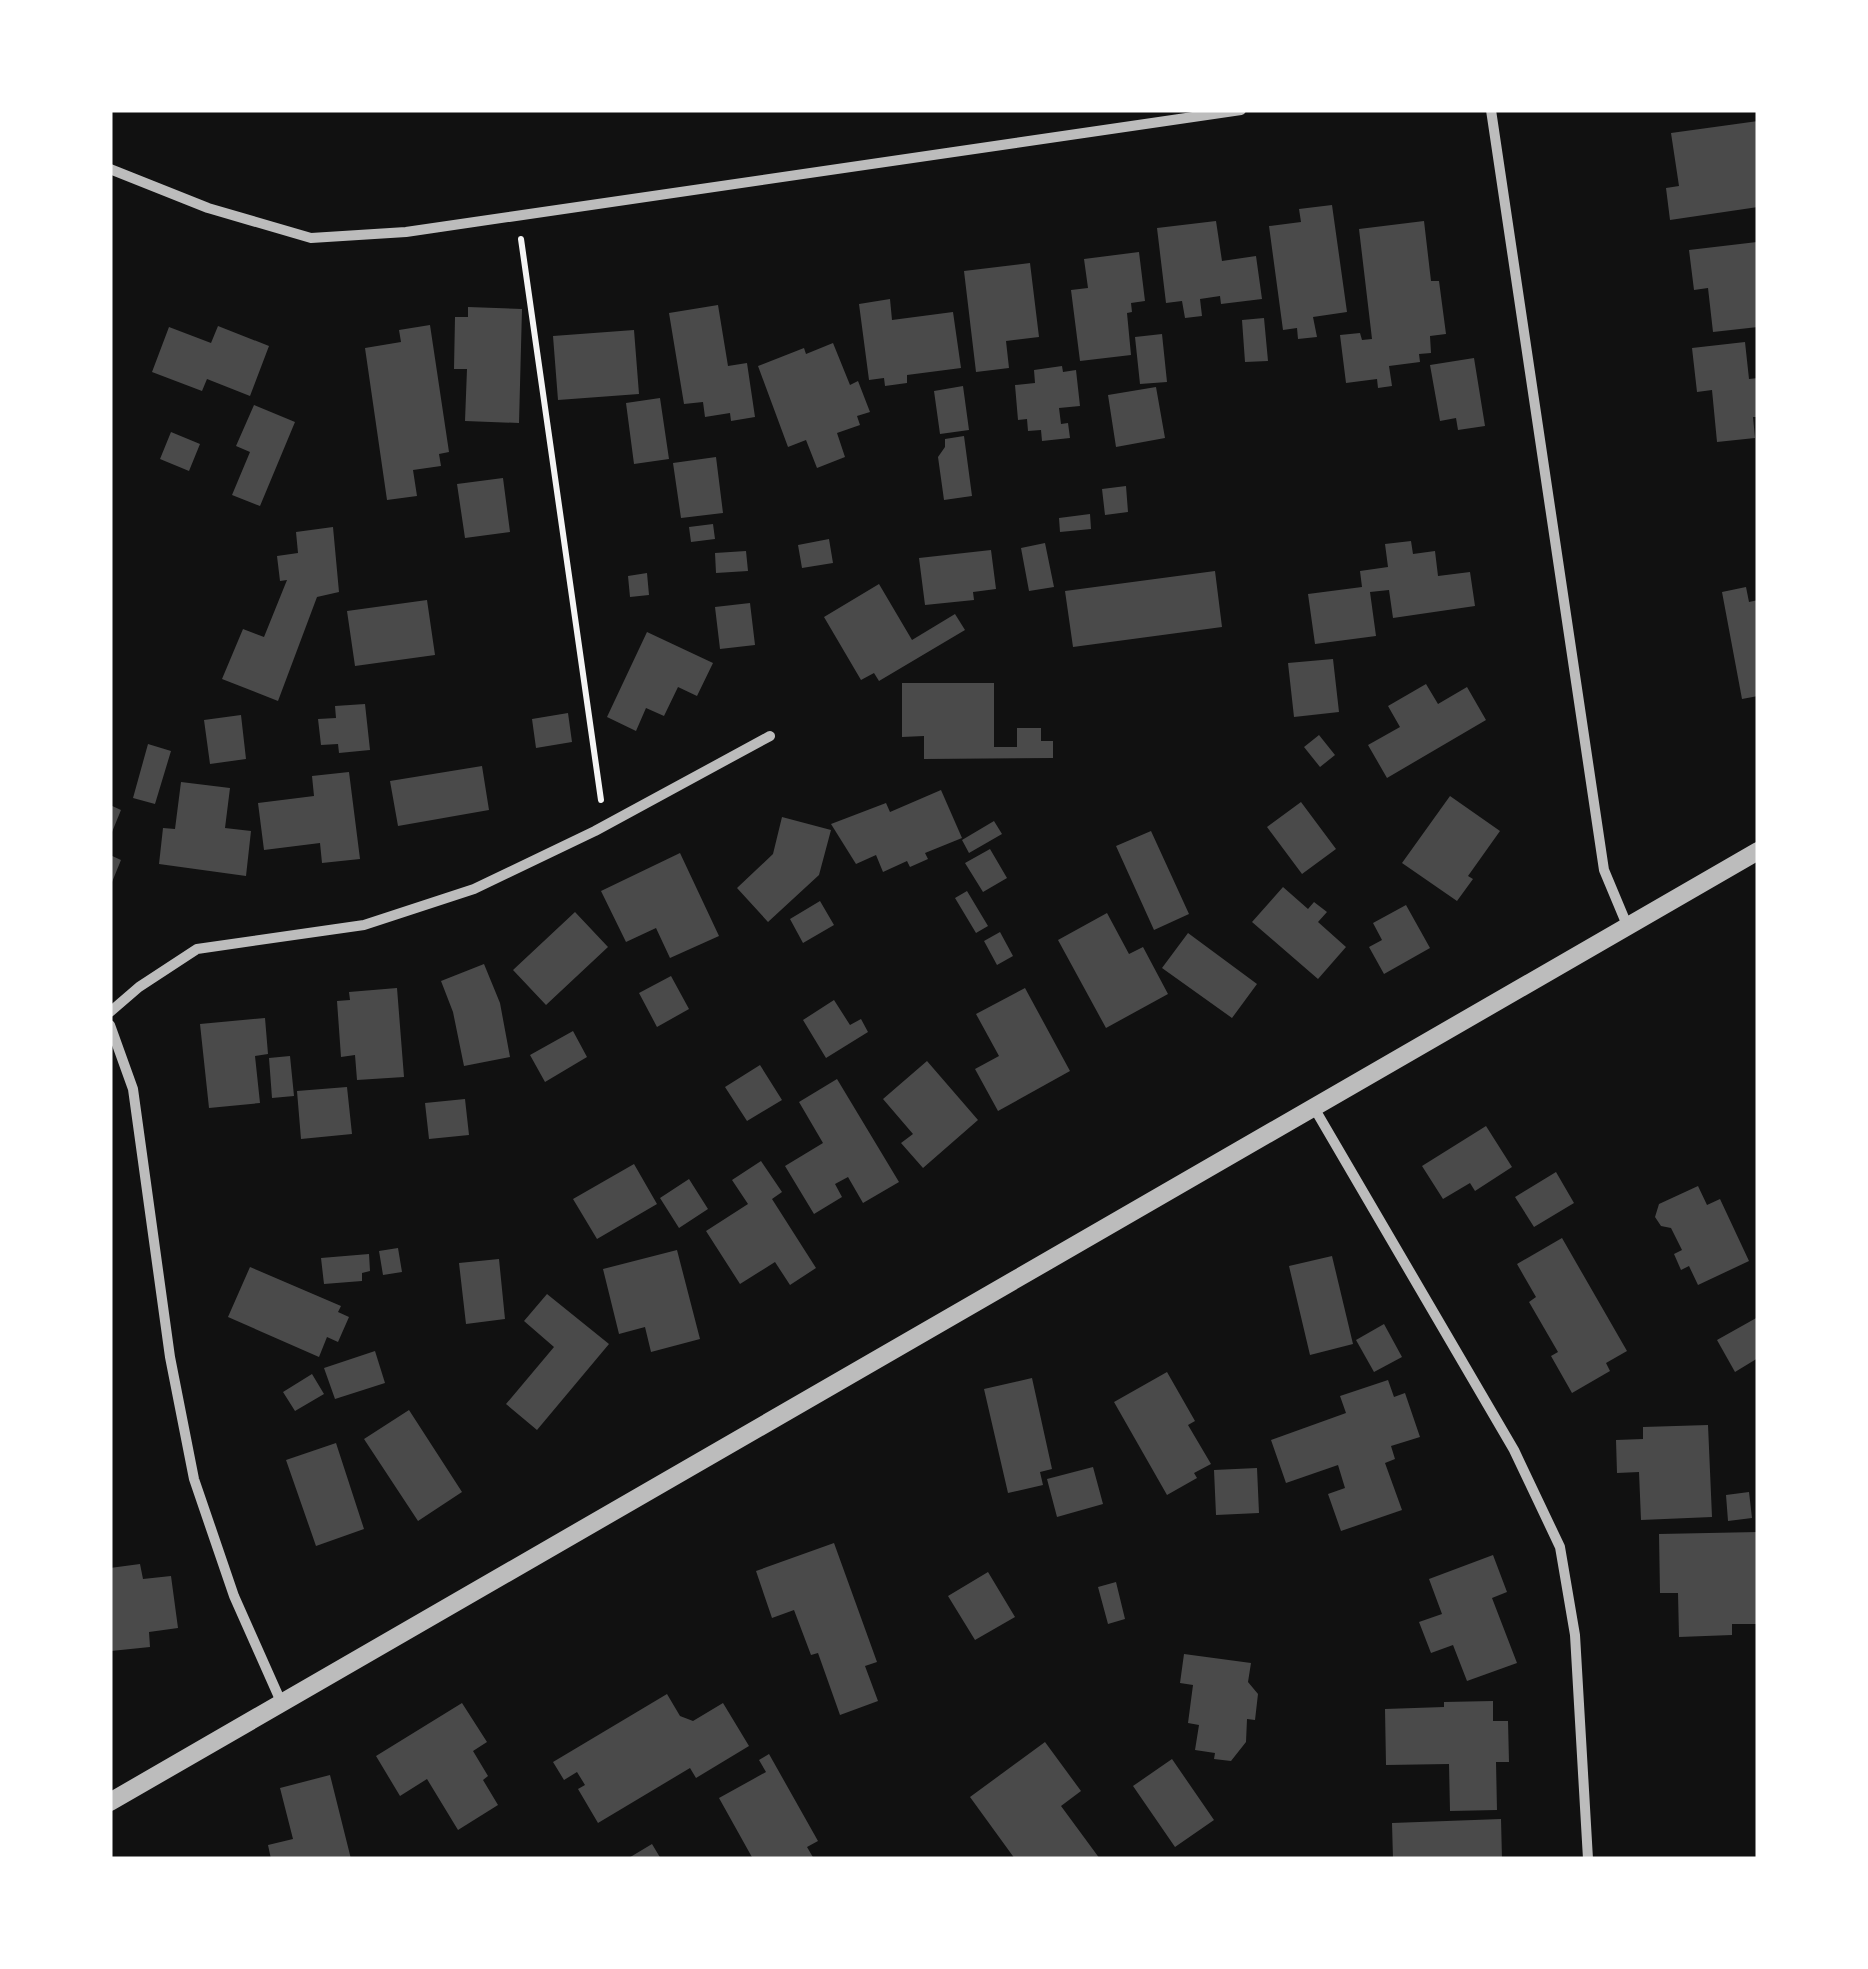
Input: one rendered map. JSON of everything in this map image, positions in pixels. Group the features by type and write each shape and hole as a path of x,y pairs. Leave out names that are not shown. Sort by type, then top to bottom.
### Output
{"street":[{"path":"110,169 208,208 311,238 406,232 1241,110"},
{"path":"1491,110 1604,870 1627,925"},
{"path":"110,1012 139,987 197,949 364,925 474,889 604,826 770,736"},
{"path":"110,1802 1758,851"},
{"path":"110,1025 133,1089 170,1356 194,1479 234,1596 282,1704"},
{"path":"1313,1105 1514,1450 1560,1547 1575,1634 1588,1859"}],"path":[{"path":"518,215 604,826"}],"building":[{"path":"1758,121 1758,207 1670,220 1666,188 1679,186 1671,133"},
{"path":"1332,205 1347,312 1313,317 1317,337 1298,339 1297,328 1283,330 1269,226 1301,222 1299,209"},
{"path":"1216,221 1222,261 1256,256 1262,299 1221,304 1220,296 1200,299 1202,316 1185,318 1182,301 1166,303 1157,228"},
{"path":"1424,221 1431,281 1439,281 1446,334 1430,336 1431,353 1419,354 1420,362 1389,366 1392,386 1378,388 1377,379 1346,383 1340,335 1360,333 1362,340 1372,339 1359,229"},
{"path":"1757,242 1758,327 1713,332 1708,288 1694,290 1689,250"},
{"path":"1139,252 1145,301 1131,303 1132,312 1127,313 1131,355 1080,361 1071,290 1088,288 1084,259"},
{"path":"1030,263 1039,337 1006,341 1009,368 976,372 964,271"},
{"path":"890,299 892,320 953,312 961,368 907,375 907,383 885,386 884,378 869,380 859,304"},
{"path":"718,305 728,366 747,363 755,417 731,421 730,413 705,417 703,402 684,404 669,313"},
{"path":"468,307 522,309 519,423 465,421 467,369 454,369 455,317 468,317"},
{"path":"1264,318 1268,361 1245,362 1242,320"},
{"path":"430,325 449,452 439,454 441,466 413,470 417,496 387,500 365,348 401,342 399,330"},
{"path":"218,326 269,346 250,396 207,379 202,391 152,372 169,327 211,343"},
{"path":"634,330 639,394 558,400 553,336"},
{"path":"1162,334 1167,382 1140,384 1135,337"},
{"path":"1745,342 1749,379 1758,378 1758,417 1753,417 1755,438 1717,442 1712,390 1697,392 1692,348"},
{"path":"833,343 850,385 858,381 870,412 857,416 860,425 837,433 845,457 817,468 806,440 788,447 758,366 804,348 806,354"},
{"path":"1474,358 1485,426 1458,430 1456,418 1440,421 1430,365"},
{"path":"1062,366 1063,372 1076,370 1080,406 1059,408 1061,424 1068,423 1070,438 1042,441 1041,430 1028,431 1027,419 1018,420 1015,385 1035,383 1034,370"},
{"path":"963,386 969,430 940,434 934,391"},
{"path":"1156,387 1165,438 1116,447 1108,395"},
{"path":"660,398 669,459 634,464 626,403"},
{"path":"254,405 295,422 260,506 232,495 250,452 236,446"},
{"path":"171,432 200,444 189,471 160,459"},
{"path":"964,436 972,496 944,500 938,457 945,439"},
{"path":"716,457 723,513 681,518 673,463"},
{"path":"503,478 510,532 465,538 457,484"},
{"path":"1126,486 1128,512 1105,515 1102,489"},
{"path":"1090,514 1091,529 1060,532 1059,518"},
{"path":"713,524 715,539 691,542 689,527"},
{"path":"333,527 339,592 317,597 278,701 222,679 243,629 264,637 287,580 280,581 277,556 298,553 296,532"},
{"path":"829,539 833,563 802,568 798,545"},
{"path":"1411,541 1413,554 1435,551 1438,576 1470,572 1475,606 1393,618 1389,590 1370,592 1376,636 1315,644 1308,594 1362,587 1360,571 1388,567 1385,544"},
{"path":"1045,543 1054,587 1029,591 1021,548"},
{"path":"991,550 996,589 973,592 974,600 925,605 919,558"},
{"path":"746,551 748,571 716,573 715,553"},
{"path":"1215,571 1222,627 1073,647 1065,591"},
{"path":"647,573 649,595 630,597 628,576"},
{"path":"879,584 912,640 955,614 965,630 879,681 874,673 861,680 824,617"},
{"path":"1746,587 1749,602 1758,600 1758,696 1742,699 1722,592"},
{"path":"427,600 435,655 355,666 347,611"},
{"path":"750,603 755,645 720,649 715,607"},
{"path":"647,632 713,663 697,696 678,687 664,716 646,708 636,731 607,717"},
{"path":"1333,659 1339,712 1294,717 1288,663"},
{"path":"902,683 994,683 994,747 1017,747 1017,728 1041,728 1041,741 1053,741 1053,758 924,759 924,736 902,737"},
{"path":"1426,684 1438,704 1467,687 1486,720 1387,778 1368,745 1400,727 1388,706"},
{"path":"365,704 370,750 339,753 338,744 321,745 318,719 336,718 335,706"},
{"path":"568,713 572,742 536,748 532,719"},
{"path":"241,715 246,759 210,764 204,720"},
{"path":"1319,735 1335,755 1320,767 1304,747"},
{"path":"148,744 171,751 155,804 133,798"},
{"path":"482,766 489,810 398,826 390,781"},
{"path":"349,772 360,859 322,863 320,843 264,850 258,803 314,796 312,776"},
{"path":"181,782 230,788 225,828 251,831 246,876 159,864 163,828 175,829"},
{"path":"941,790 962,838 925,853 928,859 910,867 907,861 883,872 876,855 856,864 831,824 886,803 890,812"},
{"path":"1450,796 1500,831 1468,876 1473,879 1457,901 1402,863"},
{"path":"1301,802 1336,849 1302,874 1267,827"},
{"path":"110,805 121,810 110,837"},
{"path":"782,817 831,830 819,875 768,922 737,888 773,854"},
{"path":"994,821 1002,834 969,853 962,840"},
{"path":"1151,831 1189,914 1154,930 1116,846"},
{"path":"990,849 1007,878 983,892 965,863"},
{"path":"680,853 719,936 670,958 656,928 626,942 601,891"},
{"path":"110,855 121,860 110,887"},
{"path":"1283,887 1308,909 1314,902 1327,912 1318,922 1346,947 1318,979 1252,922"},
{"path":"967,891 988,926 976,933 955,898"},
{"path":"820,901 834,925 803,943 790,919"},
{"path":"1406,905 1430,948 1384,974 1369,947 1382,940 1373,923"},
{"path":"575,912 608,947 546,1005 513,970"},
{"path":"1107,913 1129,954 1143,947 1168,994 1106,1028 1058,940"},
{"path":"1000,932 1013,956 997,965 984,941"},
{"path":"1188,933 1257,984 1232,1018 1162,968"},
{"path":"484,964 500,1003 510,1057 464,1066 453,1012 441,981"},
{"path":"671,976 689,1009 657,1027 639,993"},
{"path":"397,988 404,1077 357,1080 355,1055 341,1057 337,1001 350,1000 349,992"},
{"path":"1025,988 1070,1071 998,1111 975,1069 999,1056 976,1014"},
{"path":"834,1000 850,1025 861,1019 868,1032 826,1058 803,1020"},
{"path":"265,1018 268,1054 255,1056 260,1103 209,1108 200,1024"},
{"path":"573,1031 587,1057 545,1082 530,1055"},
{"path":"290,1056 294,1096 272,1098 269,1058"},
{"path":"927,1061 978,1120 923,1168 901,1143 913,1134 883,1099"},
{"path":"760,1065 782,1100 747,1121 725,1087"},
{"path":"837,1079 899,1182 863,1203 848,1177 835,1184 842,1197 814,1214 785,1166 823,1143 799,1102"},
{"path":"347,1087 352,1134 301,1139 297,1091"},
{"path":"465,1099 469,1135 429,1139 425,1103"},
{"path":"1486,1126 1512,1167 1475,1191 1470,1183 1443,1199 1422,1166"},
{"path":"761,1161 782,1192 772,1199 816,1268 790,1285 775,1262 740,1284 706,1231 748,1204 732,1180"},
{"path":"634,1164 657,1204 597,1239 573,1199"},
{"path":"1556,1172 1574,1203 1534,1227 1515,1197"},
{"path":"689,1179 708,1209 679,1228 660,1198"},
{"path":"1698,1186 1707,1205 1720,1199 1749,1261 1698,1285 1689,1266 1681,1270 1674,1254 1682,1250 1671,1228 1661,1226 1655,1217 1659,1204"},
{"path":"1562,1238 1627,1351 1606,1363 1610,1371 1572,1393 1551,1356 1558,1352 1529,1302 1536,1297 1517,1264"},
{"path":"398,1248 402,1272 383,1275 379,1251"},
{"path":"677,1250 700,1339 651,1352 645,1327 619,1334 603,1269"},
{"path":"369,1254 370,1271 362,1273 362,1281 324,1284 321,1258"},
{"path":"1332,1256 1353,1344 1310,1355 1289,1266"},
{"path":"499,1259 505,1319 466,1324 459,1263"},
{"path":"250,1267 341,1306 338,1312 349,1317 338,1342 327,1337 319,1357 228,1317"},
{"path":"547,1294 609,1344 537,1430 506,1404 554,1347 524,1321"},
{"path":"1758,1317 1758,1358 1735,1372 1717,1340"},
{"path":"1384,1324 1402,1357 1374,1372 1356,1340"},
{"path":"375,1351 385,1383 335,1399 324,1368"},
{"path":"1167,1372 1195,1421 1188,1425 1211,1464 1194,1473 1197,1478 1167,1495 1114,1402"},
{"path":"312,1374 324,1394 295,1411 283,1392"},
{"path":"1032,1378 1052,1469 1040,1472 1043,1485 1008,1493 984,1389"},
{"path":"1388,1380 1394,1397 1405,1393 1420,1437 1391,1446 1395,1459 1385,1463 1402,1510 1341,1531 1328,1494 1345,1488 1338,1465 1286,1483 1271,1440 1346,1413 1340,1396"},
{"path":"409,1410 462,1492 418,1521 364,1439"},
{"path":"1708,1425 1712,1517 1641,1520 1639,1472 1617,1473 1616,1440 1643,1439 1643,1427"},
{"path":"336,1443 364,1529 316,1546 286,1460"},
{"path":"1093,1467 1103,1504 1057,1517 1047,1479"},
{"path":"1257,1468 1259,1513 1216,1515 1214,1470"},
{"path":"1749,1492 1752,1518 1728,1521 1726,1495"},
{"path":"1758,1532 1758,1624 1732,1624 1732,1635 1679,1637 1678,1593 1660,1593 1659,1534"},
{"path":"834,1543 877,1662 865,1666 878,1701 840,1715 818,1653 811,1655 794,1610 772,1618 756,1571"},
{"path":"1493,1555 1507,1592 1492,1598 1517,1663 1467,1681 1453,1645 1431,1653 1419,1622 1442,1614 1429,1579"},
{"path":"140,1564 143,1579 171,1576 178,1628 149,1632 150,1647 111,1651 110,1568"},
{"path":"988,1572 1015,1617 975,1640 948,1596"},
{"path":"1116,1582 1125,1619 1108,1624 1098,1587"},
{"path":"1184,1654 1251,1663 1248,1682 1258,1694 1255,1720 1247,1719 1246,1742 1231,1761 1214,1759 1215,1753 1195,1750 1199,1725 1188,1723 1193,1685 1180,1683"},
{"path":"667,1694 680,1716 693,1721 723,1703 749,1746 696,1778 690,1768 598,1823 578,1789 585,1785 577,1772 564,1780 553,1762"},
{"path":"1493,1701 1493,1721 1508,1721 1509,1762 1496,1762 1497,1810 1450,1811 1449,1764 1386,1765 1385,1709"},
{"path":"462,1703 487,1742 473,1751 488,1776 483,1780 498,1805 458,1830 427,1779 400,1796 376,1756"},
{"path":"1045,1742 1081,1791 1061,1806 1100,1859 1015,1859 970,1797"},
{"path":"769,1754 818,1841 807,1847 814,1859 753,1859 719,1798 766,1772 759,1760"},
{"path":"1172,1759 1214,1820 1175,1847 1133,1786"},
{"path":"330,1775 351,1859 271,1859 268,1845 293,1839 280,1788"},
{"path":"1501,1819 1502,1859 1393,1859 1392,1823"},
{"path":"652,1844 661,1859 627,1859"}]}
